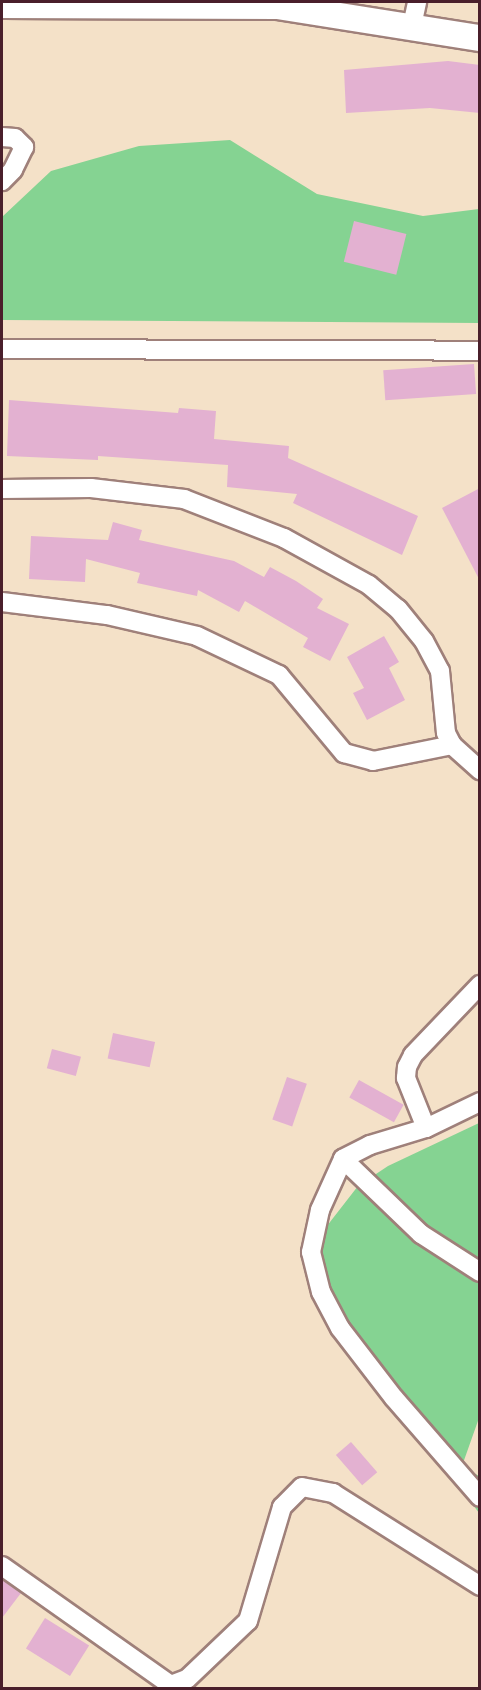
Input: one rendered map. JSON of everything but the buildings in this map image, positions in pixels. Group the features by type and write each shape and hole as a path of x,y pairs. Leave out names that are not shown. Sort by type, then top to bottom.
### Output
{"street":[{"path":"12,4 277,6 415,14 480,38"},
{"path":"2,137 15,138 24,147 14,170 2,181"},
{"path":"2,349 480,351"},
{"path":"2,489 91,488 184,499 274,533 329,561 369,585 398,609 424,640 440,671 446,733 452,745 480,770"},
{"path":"2,603 107,615 197,636 279,675 344,753 373,761 452,745"},
{"path":"426,1128 406,1078 407,1067 413,1055 480,985"},
{"path":"480,1102 426,1128 370,1145 343,1159 312,1234 311,1252 321,1292 340,1328 394,1398 480,1497"},
{"path":"343,1159 421,1234 480,1272"},
{"path":"2,1566 171,1685 187,1679 248,1621 282,1507 302,1487 333,1493 480,1586"}],"green space":[{"path":"230,140 317,194 423,216 479,209 479,323 2,320 2,217 51,171 139,146"},
{"path":"479,1123 479,1418 462,1466 479,1476 479,1513 335,1319 316,1240 358,1186 388,1166"}]}
